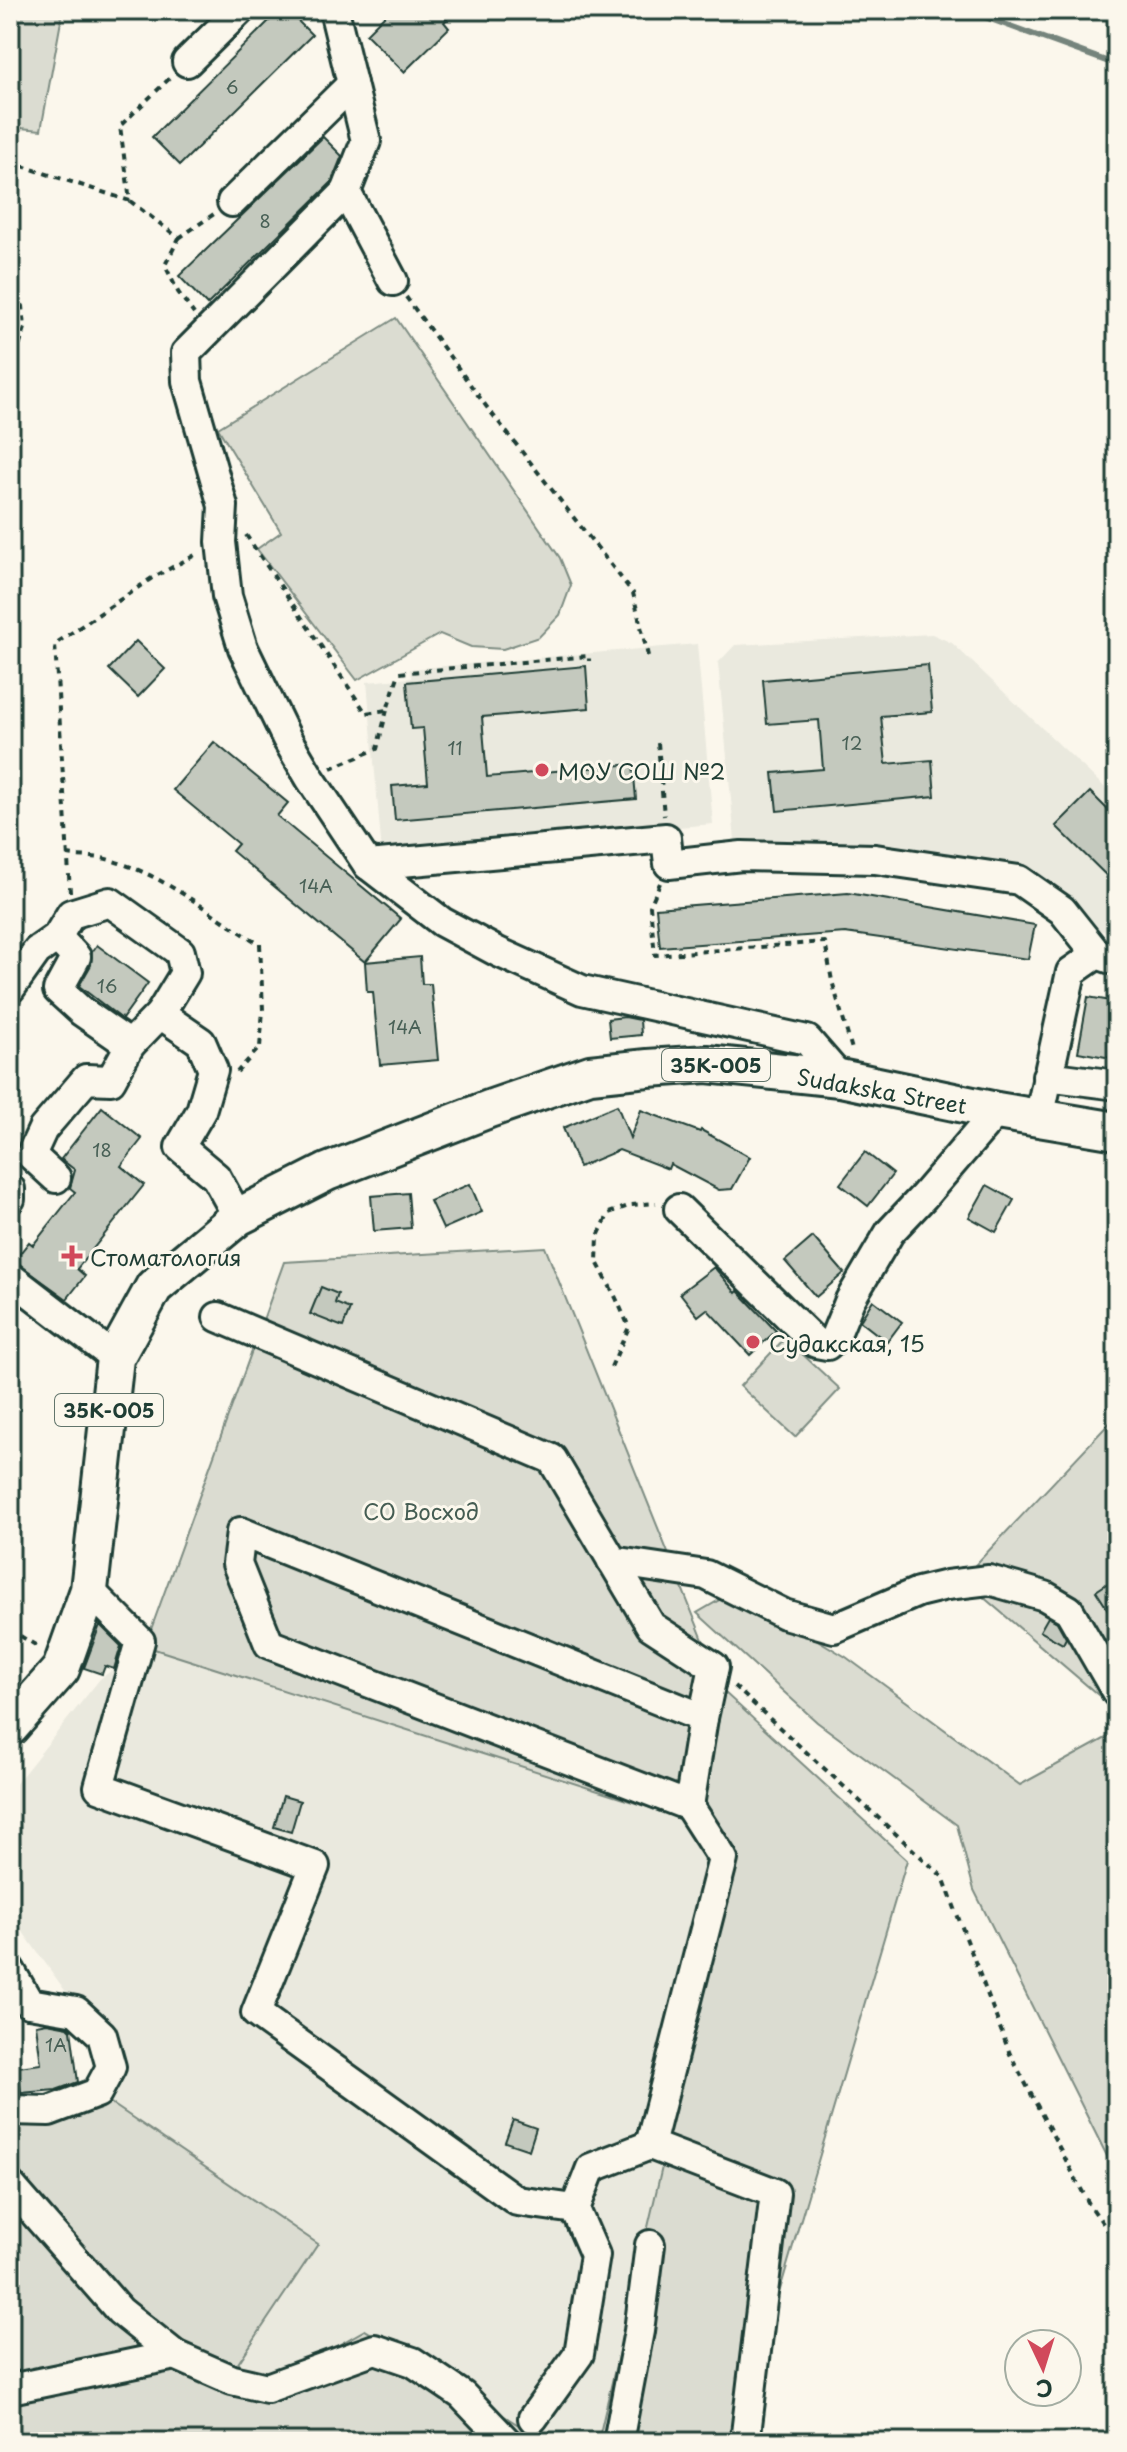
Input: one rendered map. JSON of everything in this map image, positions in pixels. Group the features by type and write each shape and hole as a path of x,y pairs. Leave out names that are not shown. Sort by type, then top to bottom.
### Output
{"main road":[{"name":"35К-005","path":"10,1727 61,1669 89,1590 115,1358 154,1287 238,1217 327,1172 489,1109 590,1074 707,1064 851,1080"},
{"name":"Sudakska Street","path":"851,1080 997,1111 1117,1131"}],"street":[{"path":"187,62 240,10"},
{"path":"334,10 366,141 346,192 186,353 187,381 223,506 221,542 227,596 243,648 274,716 310,778 368,865 442,922 498,952 582,990 807,1040 851,1080"},
{"path":"232,202 352,84"},
{"path":"346,192 393,281"},
{"path":"368,865 667,851 875,859 1019,880 1062,910 1107,957 1071,972 1039,1118"},
{"path":"10,989 37,951 64,926 110,902 180,952 185,973 160,1014 130,1045 111,1080 86,1079 43,1129 31,1155 56,1178"},
{"path":"64,926 76,957 58,990 81,1011 130,1045"},
{"path":"160,1014 201,1042 213,1070 201,1111 180,1147 216,1177 238,1217"},
{"path":"1047,1076 1117,1085"},
{"path":"679,1209 816,1343 827,1345 834,1339 850,1300 890,1232 997,1111"},
{"path":"10,1189 10,1199"},
{"path":"10,1277 115,1358"},
{"path":"218,1317 552,1459 651,1626 714,1667 689,1806"},
{"path":"650,2145 723,1859 689,1806 269,1644 237,1564 241,1532 703,1718"},
{"path":"612,1561 706,1575 784,1614 834,1628 918,1592 989,1580 1045,1596 1069,1610 1117,1693"},
{"path":"89,1590 140,1641 99,1787 315,1866 256,2013 517,2201 575,2209"},
{"path":"10,1970 20,2008 76,2011 102,2035 111,2067 97,2093 49,2111 10,2110"},
{"path":"533,2418 579,2354 595,2255 575,2209 591,2168 650,2145 775,2193 745,2442"},
{"path":"10,2185 120,2311 175,2355 232,2380 267,2388 375,2349 413,2362 462,2395 507,2442"},
{"path":"618,2442 639,2331 650,2245"},
{"path":"10,2389 175,2355"}],"path":[{"path":"130,201 120,126 187,62"},
{"path":"10,162 130,201 179,238"},
{"path":"184,302 165,265 179,238 232,202"},
{"path":"393,281 486,406 633,593 648,656"},
{"path":"10,302 23,306 25,328 10,376"},
{"path":"223,506 237,515 249,543 366,713 387,710"},
{"path":"64,926 55,644 152,578 221,542"},
{"path":"310,778 377,749 399,673 589,656 589,661"},
{"path":"658,743 667,851 650,906 655,955 825,942 851,1080"},
{"path":"611,1367 629,1327 597,1262 598,1236 609,1213 631,1205 668,1201 679,1209"},
{"path":"714,1667 943,1877 1010,2054 1089,2204 1117,2243"}],"shaded area":[{"path":"932,634 952,643 1117,799 1117,936 1100,930 1071,896 1026,865 877,843 735,841 718,663 735,645"},
{"name":"МОУ СОШ №2","path":"697,644 713,824 382,853 367,682 411,678 410,669"},
{"path":"145,1646 689,1820 714,1868 662,2167 598,2442 546,2442 365,2330 270,2384 233,2372 105,2099 120,2067 10,1914 10,1791 100,1679"}],"green space":[{"path":"10,10 63,10 41,130 10,127"},
{"path":"396,318 560,558 571,585 560,615 539,637 503,649 471,647 440,634 357,680 257,549 281,532 218,428"},
{"name":"СО Восход","path":"545,1247 724,1692 907,1860 735,2442 598,2442 662,2167 639,2132 714,1868 689,1820 145,1646 284,1262"},
{"path":"785,1338 840,1389 795,1437 740,1386"},
{"path":"1117,1415 1117,1711 962,1579"},
{"path":"735,1591 846,1657 1020,1785 1117,1732 1117,2176 974,1890 957,1825 817,1722 697,1613"},
{"path":"105,2099 318,2244 233,2371 270,2384 365,2330 546,2442 10,2442 10,2123"}],"building":[{"path":"280,10 287,10 312,35 180,165 152,137"},
{"path":"390,10 456,10 444,22 449,28 404,72 366,34"},
{"path":"323,137 342,156 331,183 207,305 179,276"},
{"path":"136,641 165,669 138,697 109,669"},
{"path":"928,665 932,712 881,716 886,764 932,760 935,796 777,811 773,773 823,769 819,720 767,724 763,680"},
{"path":"586,666 589,708 482,717 487,777 633,764 636,799 395,820 392,786 428,783 423,728 411,729 407,682"},
{"path":"214,742 288,803 277,816 401,919 365,962 232,851 238,844 173,790"},
{"path":"1090,792 1117,819 1117,886 1056,826"},
{"path":"848,893 1035,925 1028,959 845,933 660,947 656,908"},
{"path":"97,945 148,983 122,1019 79,986 91,965 92,952"},
{"path":"420,957 422,984 431,984 438,1060 380,1065 373,992 367,992 365,962"},
{"path":"1088,997 1117,1002 1117,1059 1078,1052"},
{"path":"625,1017 640,1020 641,1035 610,1038 608,1019"},
{"path":"617,1105 630,1138 641,1110 701,1130 750,1157 732,1189 719,1190 670,1164 668,1169 619,1150 579,1167 563,1128"},
{"path":"102,1107 142,1139 121,1166 144,1185 77,1269 85,1276 67,1299 14,1261 29,1242 33,1245 75,1192 70,1188 75,1170 61,1159"},
{"path":"865,1152 893,1174 868,1206 840,1184"},
{"path":"470,1184 482,1212 443,1229 430,1201"},
{"path":"987,1185 1014,1200 996,1232 969,1217"},
{"path":"408,1193 411,1228 374,1231 371,1196"},
{"path":"813,1237 844,1273 816,1297 785,1261"},
{"path":"714,1267 776,1331 750,1355 707,1309 698,1316 680,1293"},
{"path":"321,1287 338,1294 335,1303 350,1309 343,1327 310,1314"},
{"path":"873,1300 902,1322 887,1342 860,1321"},
{"path":"1117,1577 1117,1624 1096,1591"},
{"path":"1048,1617 1057,1622 1066,1638 1063,1644 1040,1631"},
{"path":"100,1625 121,1646 114,1669 105,1666 102,1674 84,1668"},
{"path":"283,1796 300,1801 291,1832 274,1827"},
{"path":"47,2023 71,2030 78,2082 56,2090 21,2093 18,2067 41,2064 36,2025"},
{"path":"513,2120 536,2128 529,2150 505,2142"}],"waterway":[{"path":"966,10 1117,65"}],"place":[{"name":"МОУ СОШ №2","path":"542,770"},
{"name":"Стоматология","path":"72,1256"},
{"name":"Судакская, 15","path":"753,1342"}]}
